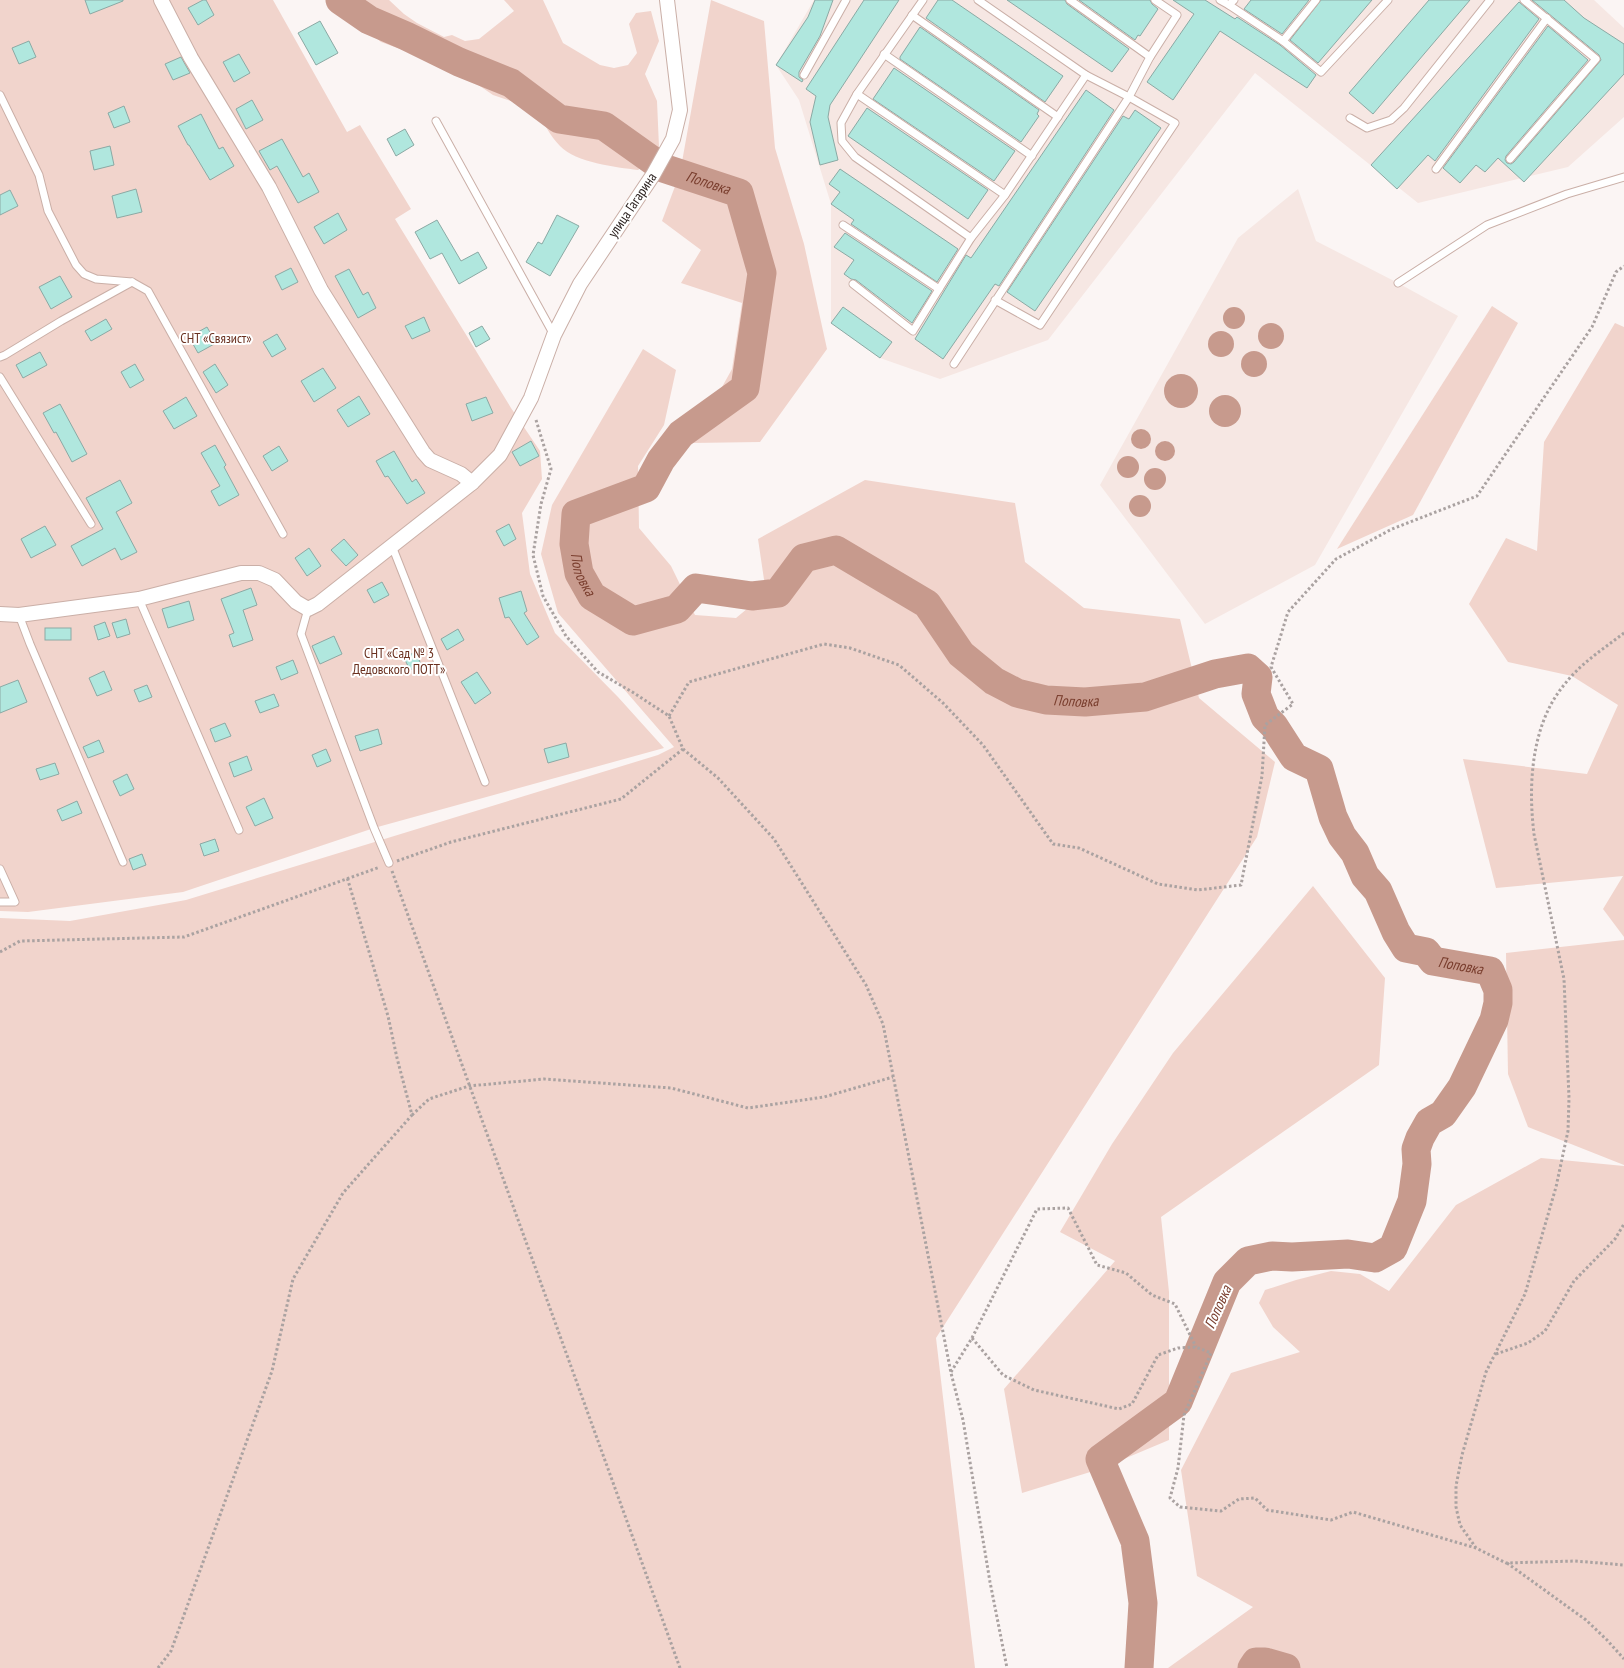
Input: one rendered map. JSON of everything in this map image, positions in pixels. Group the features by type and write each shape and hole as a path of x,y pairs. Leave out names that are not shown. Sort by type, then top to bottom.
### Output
{"street":[{"path":"161,0 191,58 269,187 321,290 423,452 430,460 461,474 472,483"},
{"name":"улица Гагарина","path":"308,609 318,604 472,483 500,456 531,398 554,334 580,284 653,175 674,139 680,110 667,0"},
{"path":"0,614 19,615 140,600 241,573 259,573 275,580 296,602 308,609"}],"lane":[{"path":"804,75 846,0"},
{"path":"923,0 857,94 842,123 842,141 855,157 971,238"},
{"path":"978,0 1086,74 1174,123 1040,325 995,300"},
{"path":"1070,0 1150,57"},
{"path":"954,364 1129,97 1150,57 1177,16 1155,0"},
{"path":"1220,0 1231,3 1321,72 1388,0"},
{"path":"1283,41 1316,0"},
{"path":"1350,118 1367,128 1391,120 1404,108 1490,0"},
{"path":"1510,159 1596,59 1524,0"},
{"path":"912,15 1058,117"},
{"path":"1436,169 1548,18"},
{"path":"884,54 1032,156"},
{"path":"854,284 913,331 971,238 1005,195 1086,74"},
{"path":"857,94 1005,195"},
{"path":"0,95 39,175 48,211 76,265 84,274 96,279 132,282 148,291 283,534"},
{"path":"436,121 554,334"},
{"path":"1398,283 1487,225 1567,194 1624,177"},
{"path":"844,225 939,289"},
{"path":"0,357 132,282"},
{"path":"0,377 91,524"},
{"path":"392,545 485,782"},
{"path":"140,600 239,830"},
{"path":"308,609 300,634 389,864"},
{"path":"19,615 123,862"},
{"path":"0,869 15,902 0,902"}],"path":[{"path":"669,716 689,682 824,644 850,648 899,665 943,703 983,745 1053,844 1079,848 1158,884 1198,890 1241,885 1262,776 1265,725 1293,704 1271,667 1288,612 1336,559 1392,529 1477,496 1592,327 1616,272 1624,266"},
{"path":"531,398 534,415 551,470 541,504 533,556 543,596 566,636 598,672 669,716 683,749 718,778 774,839 866,985 883,1024 951,1373 963,1420 990,1582 1007,1668"},
{"path":"1476,1548 1460,1525 1456,1507 1456,1486 1462,1456 1486,1372 1525,1294 1556,1186 1568,1131 1570,1098 1564,979 1534,834 1532,811 1533,756 1548,709 1564,685 1589,660 1624,633"},
{"path":"0,952 20,941 184,937 347,877 451,842 621,799 683,749"},
{"path":"389,864 680,1668"},
{"path":"347,877 388,1016 412,1115"},
{"path":"158,1668 171,1651 272,1371 293,1279 343,1193 412,1115 429,1099 469,1086 544,1080 671,1088 748,1108 824,1097 893,1077"},
{"path":"951,1373 972,1338 1037,1209 1068,1208 1097,1265 1126,1273 1152,1296 1175,1304 1196,1347"},
{"path":"1495,1355 1528,1343 1545,1331 1574,1281 1615,1239 1624,1224"},
{"path":"972,1338 1003,1375 1034,1390 1119,1409 1132,1404 1158,1355 1178,1348 1196,1347 1211,1353 1184,1415 1178,1468 1170,1498 1180,1507 1221,1511 1239,1499 1255,1498 1267,1510 1331,1520 1353,1512 1476,1548 1506,1563 1586,1620 1624,1659"},
{"path":"1506,1563 1575,1561 1624,1565"}],"shaded area":[{"path":"814,0 1594,0 1624,28 1624,117 1568,167 1418,203 1255,73 1048,340 940,379 880,358 831,323 831,204 799,100 776,65"},
{"path":"1298,189 1316,241 1458,316 1315,565 1205,624 1100,485 1238,238"},
{"path":"1234,307 1242,310 1245,318 1242,326 1234,329 1226,326 1223,318 1226,310"},
{"path":"1271,323 1280,327 1284,336 1280,345 1271,349 1262,345 1258,336 1262,327"},
{"path":"1221,331 1230,335 1234,344 1230,353 1221,357 1212,353 1208,344 1212,335"},
{"path":"1254,351 1263,355 1267,364 1263,373 1254,377 1245,373 1241,364 1245,355"},
{"path":"1181,374 1188,375 1193,379 1197,384 1197,398 1193,403 1188,407 1181,408 1174,407 1169,403 1165,398 1164,391 1165,384 1169,379 1174,375"},
{"path":"1225,395 1237,399 1241,411 1237,423 1225,427 1213,423 1209,411 1213,399"},
{"path":"1141,429 1148,432 1151,439 1148,446 1141,449 1134,446 1131,439 1134,432"},
{"path":"1165,441 1172,444 1175,451 1172,458 1165,461 1158,458 1155,451 1158,444"},
{"path":"1128,456 1136,459 1139,467 1136,475 1128,478 1120,475 1117,467 1120,459"},
{"path":"1155,468 1163,471 1166,479 1163,487 1155,490 1147,487 1144,479 1147,471"},
{"path":"1140,495 1148,498 1151,506 1148,514 1140,517 1132,514 1129,506 1132,498"}],"green space":[{"path":"0,0 273,0 347,132 360,125 411,209 395,219 511,408 540,451 542,479 522,513 530,574 555,633 618,697 664,748 374,828 183,892 28,912 0,911"},
{"path":"331,0 389,0 417,23 444,37 452,35 465,41 479,39 514,11 504,0 543,0 563,43 600,65 614,68 628,65 637,53 629,24 636,13 651,11 659,41 645,74 657,101 659,147 651,160 638,170 597,163 567,152 556,142 537,110 493,95 455,69 381,42"},
{"path":"711,0 764,21 775,148 804,244 827,349 760,442 691,443 732,369 742,303 681,283 701,250 662,221 680,173"},
{"path":"1492,306 1518,323 1413,515 1337,549"},
{"path":"1615,323 1624,327 1624,937 1603,909 1623,876 1496,888 1463,759 1587,774 1618,705 1572,676 1508,662 1469,604 1506,538 1537,551 1544,442"},
{"path":"643,349 676,370 664,425 638,466 639,528 671,566 695,615 736,618 766,593 758,539 865,480 1015,503 1025,562 1084,608 1180,619 1199,698 1275,762 1257,837 936,1338 975,1668 0,1668 0,918 70,921 186,900 658,755 674,747 558,613 541,554 552,505"},
{"path":"1313,886 1385,978 1379,1065 1161,1217 1169,1292 1169,1440 1100,1469 1022,1493 1004,1389 1115,1261 1060,1232 1112,1144 1173,1053"},
{"path":"1624,940 1624,1165 1528,1127 1508,1074 1506,953"},
{"path":"1541,1158 1624,1166 1624,1668 1168,1668 1253,1607 1197,1576 1181,1470 1231,1373 1300,1352 1273,1327 1259,1303 1265,1290 1331,1271 1360,1274 1389,1291 1456,1205"}],"building":[{"path":"85,0 123,0 123,1 90,14"},
{"path":"206,0 214,15 198,25 188,8"},
{"path":"815,0 833,0 820,36 799,72 799,77 803,80 802,82 776,65 808,17"},
{"path":"864,0 899,0 830,105 828,117 838,160 820,165 810,122 816,96 806,89"},
{"path":"938,0 952,0 1063,76 1045,102 926,18"},
{"path":"1007,0 1065,0 1067,4 1129,49 1112,72"},
{"path":"1079,0 1150,0 1158,9 1140,36 1138,35 1135,40"},
{"path":"1173,0 1205,0 1235,19 1237,17 1280,45 1316,75 1307,88 1220,31 1173,100 1147,82 1194,14"},
{"path":"1251,0 1309,0 1282,34 1244,9"},
{"path":"1321,0 1372,0 1318,63 1290,40"},
{"path":"1429,0 1470,0 1373,114 1349,93"},
{"path":"1532,0 1564,0 1584,18 1624,44 1624,74 1524,182 1498,158 1485,172 1476,165 1460,183 1443,168 1548,26 1588,60 1506,156 1505,160 1507,163 1511,164 1514,162 1601,60 1599,55"},
{"path":"1519,2 1539,19 1435,161 1428,155 1397,189 1371,165"},
{"path":"320,21 338,53 316,65 298,33"},
{"path":"920,27 1039,110 1037,114 1039,116 1021,142 900,59"},
{"path":"29,41 36,57 19,64 12,48"},
{"path":"239,54 250,73 234,82 223,62"},
{"path":"181,57 190,73 173,80 165,64"},
{"path":"894,68 1015,151 994,181 873,99"},
{"path":"1086,90 1114,110 999,286 995,284 943,359 915,339 966,255 971,258"},
{"path":"252,100 263,120 246,129 236,109"},
{"path":"124,106 130,122 114,128 108,113"},
{"path":"867,108 988,190 968,219 848,136"},
{"path":"1135,110 1161,128 1035,311 1007,292 1123,116 1129,119"},
{"path":"201,114 219,149 223,147 234,166 210,180 178,126"},
{"path":"405,129 414,145 396,156 387,139"},
{"path":"282,139 303,177 309,173 319,192 298,203 277,166 270,170 259,151"},
{"path":"110,146 114,165 94,170 90,151"},
{"path":"840,169 958,249 937,282 851,224 854,220 831,204 840,192 829,184"},
{"path":"136,189 142,212 117,218 112,196"},
{"path":"10,190 18,206 0,215 0,195"},
{"path":"338,213 347,230 324,244 314,227"},
{"path":"557,215 579,226 550,276 526,262 538,242 542,244"},
{"path":"437,220 461,261 478,252 487,268 459,284 442,253 430,259 415,232"},
{"path":"845,233 932,291 912,323 856,280 844,274 854,260 834,247"},
{"path":"291,268 298,282 282,290 275,276"},
{"path":"349,269 363,295 368,292 376,308 358,318 335,276"},
{"path":"60,276 72,297 51,309 39,287"},
{"path":"843,307 892,342 880,358 831,323"},
{"path":"424,317 430,331 412,339 405,326"},
{"path":"106,319 112,329 91,341 85,331"},
{"path":"482,326 490,339 476,347 469,333"},
{"path":"207,327 216,343 198,353 189,337"},
{"path":"277,334 286,349 272,357 263,342"},
{"path":"40,352 47,365 23,378 16,365"},
{"path":"135,364 144,380 130,388 121,372"},
{"path":"215,364 228,385 216,393 203,372"},
{"path":"323,368 336,388 314,402 301,381"},
{"path":"359,396 370,414 348,427 337,410"},
{"path":"186,397 197,416 174,429 163,411"},
{"path":"486,397 493,413 472,421 466,404"},
{"path":"60,404 87,454 72,462 56,432 54,433 43,413"},
{"path":"531,441 539,456 520,466 512,452"},
{"path":"215,445 239,495 219,506 211,491 220,486 201,453"},
{"path":"279,446 288,461 272,471 263,456"},
{"path":"394,451 412,482 416,479 425,493 407,504 388,476 385,477 376,461"},
{"path":"120,480 132,503 116,512 137,552 121,560 115,548 82,566 71,546 103,529 86,498"},
{"path":"509,524 516,539 504,546 496,531"},
{"path":"45,526 56,545 31,558 21,539"},
{"path":"344,539 358,555 346,566 331,550"},
{"path":"309,548 321,566 307,576 295,558"},
{"path":"382,582 389,595 374,603 367,590"},
{"path":"251,588 257,605 243,610 253,640 233,647 229,635 234,633 221,599"},
{"path":"521,591 527,611 524,613 539,637 527,645 509,617 505,618 499,598"},
{"path":"189,601 194,620 168,628 162,609"},
{"path":"126,619 130,634 117,638 112,623"},
{"path":"105,622 110,636 98,640 94,626"},
{"path":"45,628 71,628 71,640 45,640"},
{"path":"458,629 464,640 447,650 441,639"},
{"path":"334,636 342,654 320,664 312,646"},
{"path":"415,652 421,664 410,670 404,658"},
{"path":"293,660 298,673 281,680 276,667"},
{"path":"104,671 112,690 97,696 89,678"},
{"path":"477,672 491,693 475,704 461,682"},
{"path":"18,680 27,702 0,713 0,687"},
{"path":"147,685 152,697 139,702 134,690"},
{"path":"274,694 279,706 260,713 255,701"},
{"path":"225,723 231,736 215,742 210,729"},
{"path":"378,729 382,744 360,751 355,736"},
{"path":"99,740 104,752 88,758 83,747"},
{"path":"566,743 569,757 548,763 544,749"},
{"path":"326,749 331,761 317,767 312,755"},
{"path":"247,756 252,770 234,777 229,763"},
{"path":"55,763 59,774 40,780 36,769"},
{"path":"127,774 134,789 120,796 113,781"},
{"path":"264,798 273,818 255,826 246,807"},
{"path":"77,801 82,813 62,821 57,810"},
{"path":"215,839 219,851 204,856 200,844"},
{"path":"142,854 146,865 133,870 129,859"}],"waterway":[{"name":"Поповка","path":"340,0 369,20 459,62 511,83 559,119 604,126 663,168 739,193 762,273 745,388 681,434 661,460 646,488 576,514 574,544 579,573 592,596 633,621 677,609 696,588 752,596 778,593 804,558 836,550 927,604 961,654 994,681 1017,693 1046,700 1085,702 1145,697 1215,674 1248,668 1258,677 1256,694 1265,717 1274,726 1294,757 1319,769 1333,817 1342,836 1355,853 1365,876 1378,891 1396,932 1406,948 1426,952 1433,961 1490,971 1498,990 1498,1003 1494,1020 1462,1087 1443,1114 1429,1122 1420,1138 1416,1149 1417,1164 1412,1201 1393,1248 1375,1258 1348,1254 1292,1257 1272,1256 1248,1261 1227,1282 1178,1402 1100,1459 1135,1541 1143,1603 1139,1668"},
{"path":"1252,1668 1256,1662 1265,1662 1286,1668"}],"park label":[{"name":"СНТ «Связист»","path":"216,338"},
{"name":"СНТ «Сад № 3 Дедовского ПОТТ»","path":"399,662"}]}
